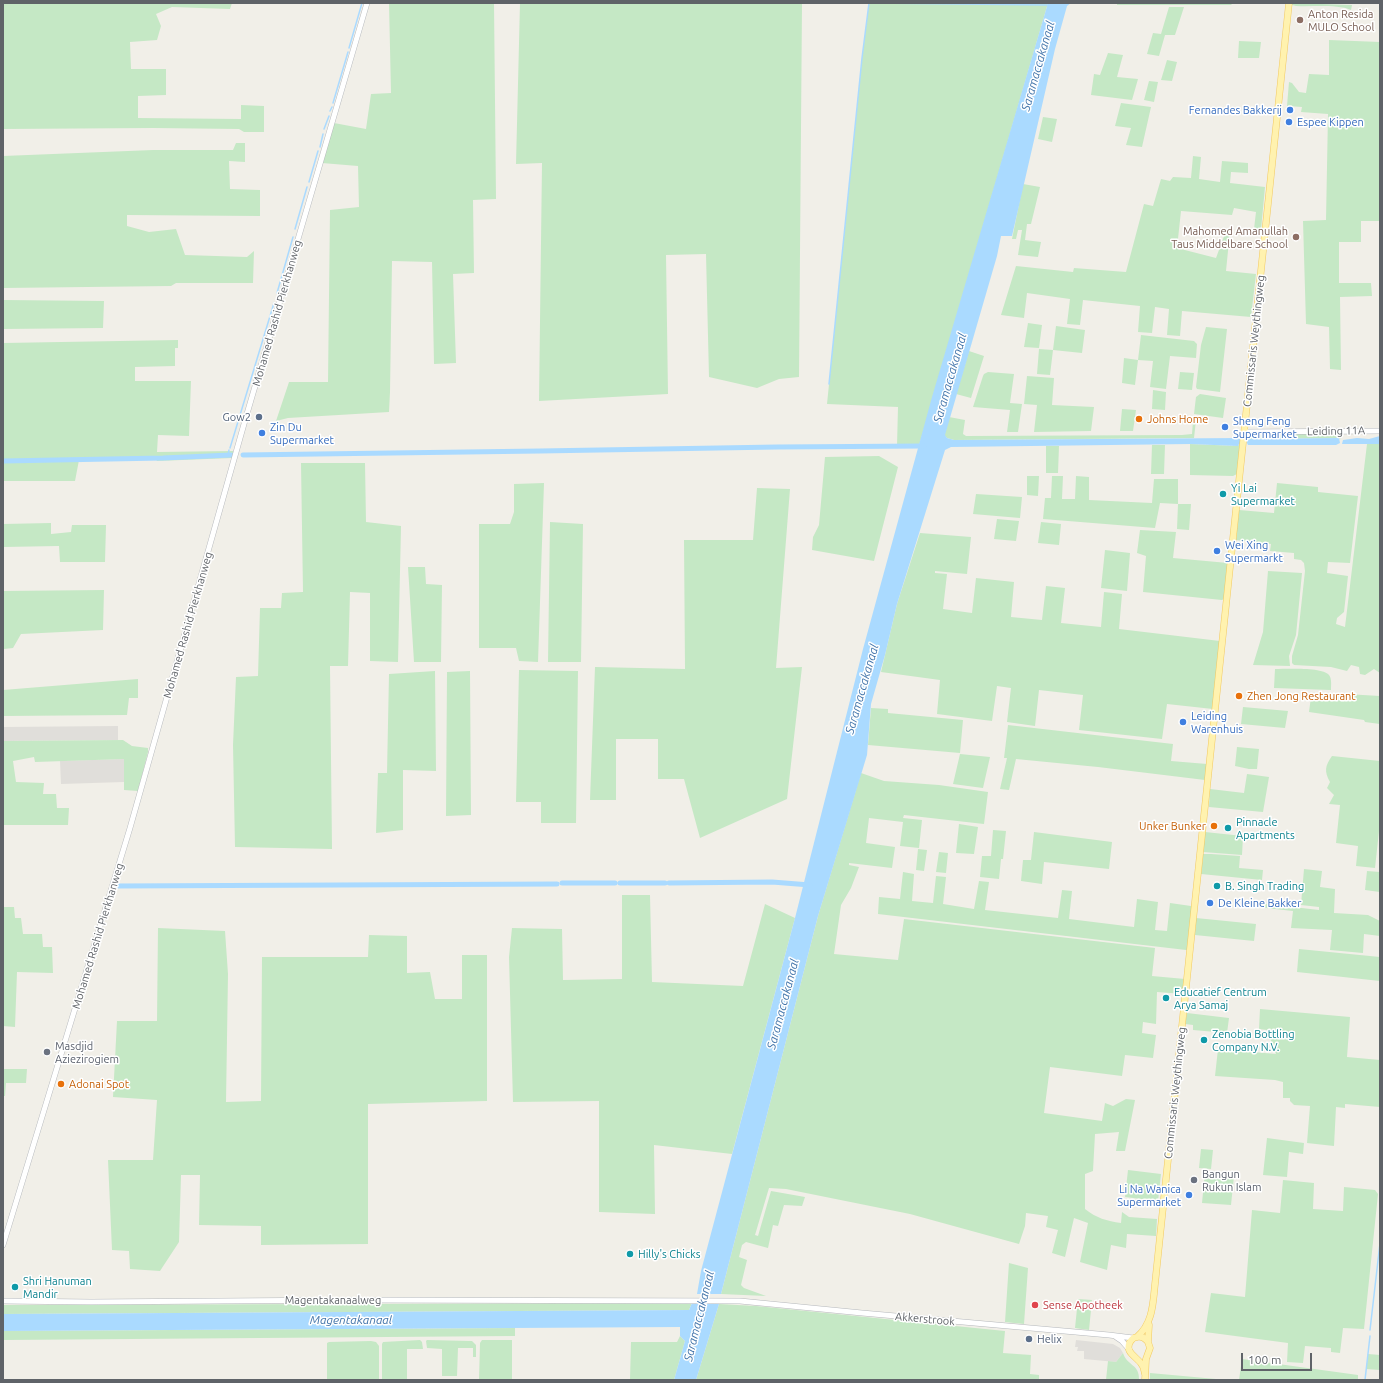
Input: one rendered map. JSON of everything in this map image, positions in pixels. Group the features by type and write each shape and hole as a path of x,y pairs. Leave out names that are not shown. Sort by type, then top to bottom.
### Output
{"main road":[{"name":"Commissaris Weythingweg","path":"1148,1342 1289,3"},
{"path":"1145,1377 1142,1365 1130,1354 1129,1344 1149,1323"},
{"path":"1135,1337 1142,1337 1148,1342 1150,1348 1145,1367 1145,1377"},
{"path":"1136,1358 1142,1358 1148,1354"}],"street":[{"name":"Mohamed Rashid Pierkhanweg","path":"3,1245 130,828 239,443 367,3"},
{"name":"Leiding 11A","path":"1244,435 1380,431"},
{"name":"Magentakanaalweg","path":"3,1301 740,1301"},
{"name":"Akkerstrook","path":"740,1301 1135,1337"},
{"path":"1109,1335 1122,1341 1129,1350"}],"shaded area":[{"path":"118,726 118,740 3,741 3,727"},
{"path":"124,759 124,782 61,784 60,761"},
{"path":"1076,1340 1113,1344 1120,1348 1123,1353 1116,1362 1084,1359 1084,1351 1077,1351 1078,1347 1075,1347"}],"green space":[{"path":"3,3 232,3 230,9 172,7 156,14 161,26 157,40 130,42 131,69 166,69 166,95 138,96 138,118 241,119 241,105 264,106 264,132 244,132 239,129 153,128 3,129"},
{"path":"389,3 494,3 496,199 473,200 474,273 453,274 456,363 434,364 432,262 392,261 389,412 288,418 276,421 289,382 328,382 330,210 359,207 358,166 322,163 334,123 366,129 371,94 391,93"},
{"path":"520,3 802,3 799,377 779,379 757,388 709,377 706,254 666,255 668,394 539,401 542,163 516,164"},
{"path":"869,3 1048,3 919,446 897,446 898,407 827,404 862,58"},
{"path":"1117,3 1233,3 1231,5 1117,5"},
{"path":"1291,3 1352,5 1351,10 1331,6 1296,6 1292,5"},
{"path":"1169,7 1184,7 1175,35 1165,35 1159,56 1147,54 1153,33 1161,34"},
{"path":"1329,40 1380,42 1380,221 1361,221 1361,242 1339,242 1339,283 1371,283 1372,296 1340,297 1341,370 1330,369 1329,327 1306,324 1303,221 1326,220 1328,114 1301,112 1302,107 1287,106 1289,82 1292,83 1299,92 1306,93 1309,74 1329,75"},
{"path":"1239,41 1261,42 1259,58 1238,58"},
{"path":"1108,53 1123,55 1117,77 1138,79 1132,100 1091,95 1094,74 1100,75"},
{"path":"1167,60 1177,62 1172,81 1161,80"},
{"path":"1149,81 1158,82 1154,102 1144,100"},
{"path":"1121,103 1151,107 1142,147 1126,145 1131,128 1115,126"},
{"path":"1043,117 1057,119 1052,142 1038,139"},
{"path":"236,143 245,143 245,162 229,161 230,189 260,190 260,216 127,215 127,226 149,232 176,229 185,255 247,257 254,251 253,283 176,283 171,286 3,288 3,156 153,150 233,150"},
{"path":"1193,156 1201,157 1199,179 1220,182 1222,161 1248,163 1248,173 1231,172 1230,183 1265,187 1261,230 1254,229 1256,212 1234,208 1232,215 1181,211 1177,248 1216,258 1226,231 1230,231 1226,271 1256,274 1251,317 1182,311 1180,336 1167,335 1169,309 1155,307 1152,333 1138,332 1140,306 1083,300 1080,325 1067,324 1070,299 1027,293 1024,318 1001,315 1016,266 1073,272 1074,268 1126,272 1144,204 1153,206 1161,179 1170,181 1173,177 1191,178"},
{"path":"1023,184 1040,187 1031,224 1027,224 1025,240 1041,242 1038,257 1018,255 1022,230 1018,230 1016,239 1012,239"},
{"path":"3,300 104,301 103,328 3,329"},
{"path":"1028,323 1042,325 1039,348 1024,347"},
{"path":"1056,326 1085,330 1082,353 1053,350"},
{"path":"1206,327 1227,329 1220,392 1197,389 1196,387 1201,345"},
{"path":"1141,335 1194,341 1197,344 1196,358 1170,356 1166,389 1150,387 1153,361 1138,360"},
{"path":"178,340 178,348 175,348 175,366 135,367 135,381 191,381 189,436 158,435 157,452 233,451 234,454 232,458 157,461 156,459 79,460 75,481 3,481 3,343"},
{"path":"1039,349 1053,350 1050,375 1037,374"},
{"path":"969,351 984,356 971,398 956,394"},
{"path":"1124,358 1138,360 1135,385 1122,383"},
{"path":"988,372 1014,374 1010,403 1022,404 1018,432 1007,432 1010,410 973,407 983,376"},
{"path":"1180,372 1194,373 1192,390 1178,389"},
{"path":"1027,376 1054,378 1052,405 1094,407 1091,431 1034,432 1037,405 1024,404"},
{"path":"1153,390 1166,392 1165,410 1152,409"},
{"path":"1200,394 1226,398 1223,418 1194,414 1196,397"},
{"path":"1122,409 1136,410 1133,431 1120,431"},
{"path":"949,417 965,420 963,434 966,436 1182,435 1192,434 1193,421 1196,420 1194,438 954,440 947,438 944,435"},
{"path":"1255,434 1341,435 1340,440 1339,438 1247,440 1248,436"},
{"path":"1190,444 1238,446 1240,444 1237,474 1233,476 1190,475"},
{"path":"1367,444 1380,444 1380,673 1374,669 1365,675 1360,674 1359,667 1351,665 1347,671 1331,667 1294,665 1292,663 1292,656 1298,635 1305,571 1304,563 1301,560 1294,559 1294,553 1270,551 1271,544 1236,540 1239,510 1274,513 1277,483 1318,487 1318,492 1358,496 1350,563 1328,562 1327,573 1348,576 1344,612 1337,618 1336,624 1345,627"},
{"path":"1152,445 1165,445 1164,474 1151,474"},
{"path":"1046,446 1059,446 1058,473 1046,473"},
{"path":"879,456 898,467 874,561 812,550 813,537 819,525 825,457"},
{"path":"301,463 365,463 366,522 401,526 398,662 370,661 370,593 350,592 348,666 330,666 332,849 235,847 233,745 236,677 258,676 260,608 281,608 282,593 303,592"},
{"path":"1027,476 1039,476 1038,496 1027,495"},
{"path":"1052,476 1063,476 1062,499 1075,499 1076,476 1089,477 1089,500 1152,503 1154,479 1178,479 1178,504 1160,503 1155,528 1043,519 1045,498 1051,498"},
{"path":"544,483 538,662 519,661 516,648 479,648 479,524 510,524 514,512 514,484"},
{"path":"757,488 790,489 776,668 802,667 787,799 700,838 684,779 658,779 658,739 616,739 616,800 590,800 595,667 685,669 684,540 753,540"},
{"path":"976,494 1022,497 1020,518 973,514"},
{"path":"1178,504 1191,504 1189,530 1177,529"},
{"path":"997,519 1019,521 1016,541 994,539"},
{"path":"550,522 583,524 581,662 548,662"},
{"path":"1041,522 1061,524 1059,545 1038,543"},
{"path":"51,523 51,534 71,532 72,525 106,525 105,562 60,562 59,546 3,547 3,524"},
{"path":"1140,530 1176,532 1173,558 1228,563 1224,599 1143,592 1146,556 1137,553"},
{"path":"920,533 971,537 967,574 935,571 935,573 947,574 943,609 972,613 976,578 1014,582 1011,617 1042,620 1046,586 1065,588 1061,623 1101,627 1104,592 1122,594 1119,629 1220,641 1213,709 1167,704 1162,739 1079,730 1083,695 1039,690 1035,726 1007,722 1011,688 997,686 992,721 937,714 940,680 881,672 897,604"},
{"path":"1105,550 1130,553 1127,591 1101,588"},
{"path":"408,567 425,567 426,584 442,585 441,662 414,662"},
{"path":"1268,571 1302,573 1296,635 1289,656 1290,666 1253,665 1263,632"},
{"path":"104,590 103,630 21,634 13,648 4,649 3,690 3,591"},
{"path":"1275,669 1304,669 1325,672 1331,678 1331,690 1274,688"},
{"path":"519,670 578,671 576,823 541,823 541,802 516,802"},
{"path":"435,671 436,771 403,770 403,830 376,833 378,773 387,773 389,674"},
{"path":"470,671 471,815 446,816 447,672"},
{"path":"138,679 138,698 129,698 127,715 3,716 3,690"},
{"path":"1329,693 1380,696 1380,724 1365,722 1364,720 1309,712 1311,697 1328,699"},
{"path":"1243,707 1288,711 1285,728 1241,724"},
{"path":"871,708 888,709 888,713 963,720 960,753 868,745"},
{"path":"1008,725 1173,744 1171,761 1207,764 1205,780 1016,759 1009,790 1000,789 1007,758 1004,758"},
{"path":"123,740 132,746 148,748 138,791 124,790 124,759 35,762 34,757 13,761 16,782 44,783 43,794 56,794 57,808 69,808 68,825 3,825 3,741"},
{"path":"1237,747 1259,749 1257,769 1235,766"},
{"path":"960,754 990,757 983,788 953,784"},
{"path":"1332,756 1380,761 1380,831 1375,868 1356,866 1358,846 1336,843 1340,805 1329,804 1334,795 1327,788 1330,782 1326,772 1328,763"},
{"path":"861,773 884,781 939,785 988,792 984,824 904,815 903,818 922,820 919,848 900,846 903,822 869,818 866,843 895,847 892,868 849,863 849,865 859,867 851,888 841,905 834,954 898,960 904,919 1155,948 1152,976 1185,979 1184,994 1157,992 1156,1024 1143,1022 1142,1033 1156,1035 1153,1058 1125,1055 1122,1076 1050,1067 1044,1113 1102,1121 1105,1103 1113,1106 1126,1099 1135,1100 1125,1151 1116,1151 1119,1132 1095,1134 1093,1171 1085,1174 1085,1209 1102,1219 1121,1223 1122,1212 1129,1217 1157,1219 1156,1236 1127,1234 1126,1248 1111,1245 1107,1270 1080,1262 1088,1223 1074,1218 1065,1257 1052,1253 1058,1230 1046,1227 1048,1216 1026,1213 1025,1226 1019,1244 910,1214 786,1189 769,1188 755,1235 758,1236 771,1191 805,1197 802,1206 784,1205 778,1226 773,1225 768,1248 746,1242 742,1245 739,1257 747,1260 741,1285 744,1288 766,1296 721,1294 818,916"},
{"path":"1247,774 1269,777 1263,812 1209,807 1210,789 1244,793"},
{"path":"959,824 978,827 974,854 956,853"},
{"path":"993,830 1006,831 999,879 980,877 982,856 991,856"},
{"path":"1034,832 1112,842 1109,869 1044,862 1042,884 1021,881 1023,860 1031,860"},
{"path":"1205,832 1243,836 1242,855 1203,852"},
{"path":"918,849 927,850 924,871 916,870"},
{"path":"939,852 948,853 946,873 936,872"},
{"path":"1203,854 1240,856 1239,868 1263,870 1262,880 1201,874"},
{"path":"1304,869 1322,871 1320,887 1335,889 1334,913 1368,915 1380,921 1380,936 1364,934 1363,953 1330,950 1332,930 1291,928 1293,911 1257,907 1258,903 1319,910 1319,907 1301,905"},
{"path":"1367,871 1380,872 1380,892 1365,890"},
{"path":"903,872 914,874 912,901 933,903 936,876 946,877 943,904 974,909 979,881 989,882 985,910 1058,918 1062,890 1072,891 1069,919 1134,927 1137,899 1158,902 1155,930 1167,931 1170,903 1191,906 1188,949 1186,950 878,914 879,897 900,899"},
{"path":"622,895 650,895 652,982 743,986 765,904 795,918 732,1154 654,1145 655,1214 599,1212 599,1101 513,1102 509,957 512,928 562,929 563,980 622,979"},
{"path":"3,907 14,907 15,918 21,918 23,934 42,934 43,947 52,947 53,973 17,972 15,1027 3,1026"},
{"path":"1196,918 1256,924 1254,941 1195,935"},
{"path":"158,928 225,931 228,974 226,1102 261,1101 262,957 368,957 369,935 407,936 407,973 430,972 435,999 462,999 462,955 487,955 487,1101 368,1104 368,1244 261,1245 261,1226 199,1225 200,1175 181,1175 179,1242 160,1271 130,1269 129,1251 112,1250 108,1160 153,1160 157,1100 113,1097 117,1021 157,1021"},
{"path":"1299,949 1380,957 1380,981 1297,972"},
{"path":"1260,1009 1350,1017 1347,1057 1380,1060 1380,1107 1345,1104 1345,1108 1336,1107 1334,1146 1307,1143 1310,1106 1294,1105 1290,1101 1290,1098 1283,1098 1283,1082 1275,1080 1215,1076 1218,1049 1276,1054 1267,1030 1259,1029"},
{"path":"1187,1013 1229,1018 1227,1033 1193,1030 1193,1025 1185,1024"},
{"path":"3,1069 27,1069 26,1083 6,1083 5,1096 3,1096"},
{"path":"1267,1138 1304,1143 1303,1154 1289,1152 1287,1177 1263,1175"},
{"path":"1201,1149 1213,1150 1211,1169 1199,1168"},
{"path":"1128,1170 1161,1174 1158,1201 1125,1197"},
{"path":"1205,1172 1234,1176 1231,1205 1202,1203"},
{"path":"1283,1180 1314,1183 1313,1209 1343,1211 1344,1187 1375,1190 1378,1194 1364,1329 1343,1328 1340,1353 1331,1352 1331,1348 1305,1346 1303,1363 1287,1362 1288,1343 1205,1332 1211,1293 1245,1297 1252,1210 1280,1213"},
{"path":"1009,1263 1028,1268 1024,1324 1005,1322"},
{"path":"1078,1299 1092,1300 1089,1330 1075,1328"},
{"path":"692,1303 689,1310 3,1314 3,1305"},
{"path":"719,1304 756,1306 1005,1331 1003,1353 1031,1355 1030,1374 1039,1375 1039,1380 696,1380"},
{"path":"515,1328 515,1336 3,1340 3,1331"},
{"path":"680,1336 685,1341 674,1380 630,1380 631,1342 677,1342"},
{"path":"420,1340 422,1342 423,1349 407,1349 407,1380 382,1380 383,1342"},
{"path":"427,1340 472,1341 476,1345 476,1357 473,1357 473,1348 458,1348 457,1376 442,1376 442,1349 427,1348"},
{"path":"482,1340 512,1340 512,1380 479,1380 480,1343"},
{"path":"376,1342 379,1346 379,1380 327,1380 327,1343"},
{"path":"1123,1353 1137,1371 1139,1380 1106,1380 1108,1361 1116,1362"},
{"path":"1368,1354 1380,1355 1380,1370 1366,1369"},
{"path":"1242,1359 1358,1375 1358,1380 1239,1380"},
{"path":"1150,1373 1227,1380 1150,1380"}],"water":[{"name":"Saramaccakanaal","path":"1048,3 1071,3 1067,6 1055,49 1012,236 1001,236 997,256 945,435 947,438 954,440 1241,438 1240,444 1238,446 1190,444 951,447 945,450 897,604 885,655 871,704 867,755 818,916 721,1294 697,1294 701,1271 795,918 863,649 932,397"},
{"path":"1380,436 1380,444 1342,444 1343,440 1357,438 1369,439"},
{"path":"1339,438 1340,443 1336,445 1248,445 1247,443 1247,440 1251,439"},
{"path":"692,1303 719,1304 696,1380 674,1380 685,1341 680,1336 680,1327 3,1331 3,1314 689,1310"}],"waterway":[{"path":"349,48 362,3"},
{"path":"829,384 862,58 869,3"},
{"path":"872,3 1048,5"},
{"path":"333,103 348,52"},
{"path":"330,111 332,107"},
{"path":"324,129 329,116"},
{"path":"320,147 323,134"},
{"path":"309,182 318,151"},
{"path":"295,229 307,187"},
{"path":"277,293 293,237"},
{"path":"230,448 274,303"},
{"path":"243,455 924,446"},
{"path":"228,455 229,450"},
{"path":"3,461 163,458 231,455"},
{"path":"669,883 772,882 810,885"},
{"path":"562,883 615,883"},
{"path":"620,883 665,883"},
{"path":"118,886 557,884"},
{"path":"1370,1330 1380,1243"},
{"path":"1365,1380 1370,1336"}],"place":[{"name":"Anton Resida MULO School","path":"1300,20"},
{"name":"Fernandes Bakkerij","path":"1290,110"},
{"name":"Espee Kippen","path":"1289,122"},
{"name":"Mahomed Amanullah Taus Middelbare School","path":"1296,237"},
{"name":"Gow2","path":"259,417"},
{"name":"Johns Home","path":"1139,419"},
{"name":"Sheng Feng Supermarket","path":"1225,427"},
{"name":"Zin Du Supermarket","path":"262,433"},
{"name":"Yi Lai Supermarket","path":"1223,494"},
{"name":"Wei Xing Supermarkt","path":"1217,551"},
{"name":"Zhen Jong Restaurant","path":"1239,696"},
{"name":"Leiding Warenhuis","path":"1183,722"},
{"name":"Unker Bunker","path":"1214,826"},
{"name":"Pinnacle Apartments","path":"1228,828"},
{"name":"B. Singh Trading","path":"1217,886"},
{"name":"De Kleine Bakker","path":"1210,903"},
{"name":"Educatief Centrum Arya Samaj","path":"1166,998"},
{"name":"Zenobia Bottling Company N.V.","path":"1204,1040"},
{"name":"Masdjid Aziezirogiem","path":"47,1052"},
{"name":"Adonai Spot","path":"61,1084"},
{"name":"Bangun Rukun Islam","path":"1194,1180"},
{"name":"Li Na Wanica Supermarket","path":"1189,1195"},
{"name":"Hilly's Chicks","path":"630,1254"},
{"name":"Shri Hanuman Mandir","path":"15,1287"},
{"name":"Sense Apotheek","path":"1035,1305"},
{"name":"Helix","path":"1029,1339"}],"water label":[{"name":"Magentakanaal","path":"351,1320"}]}
